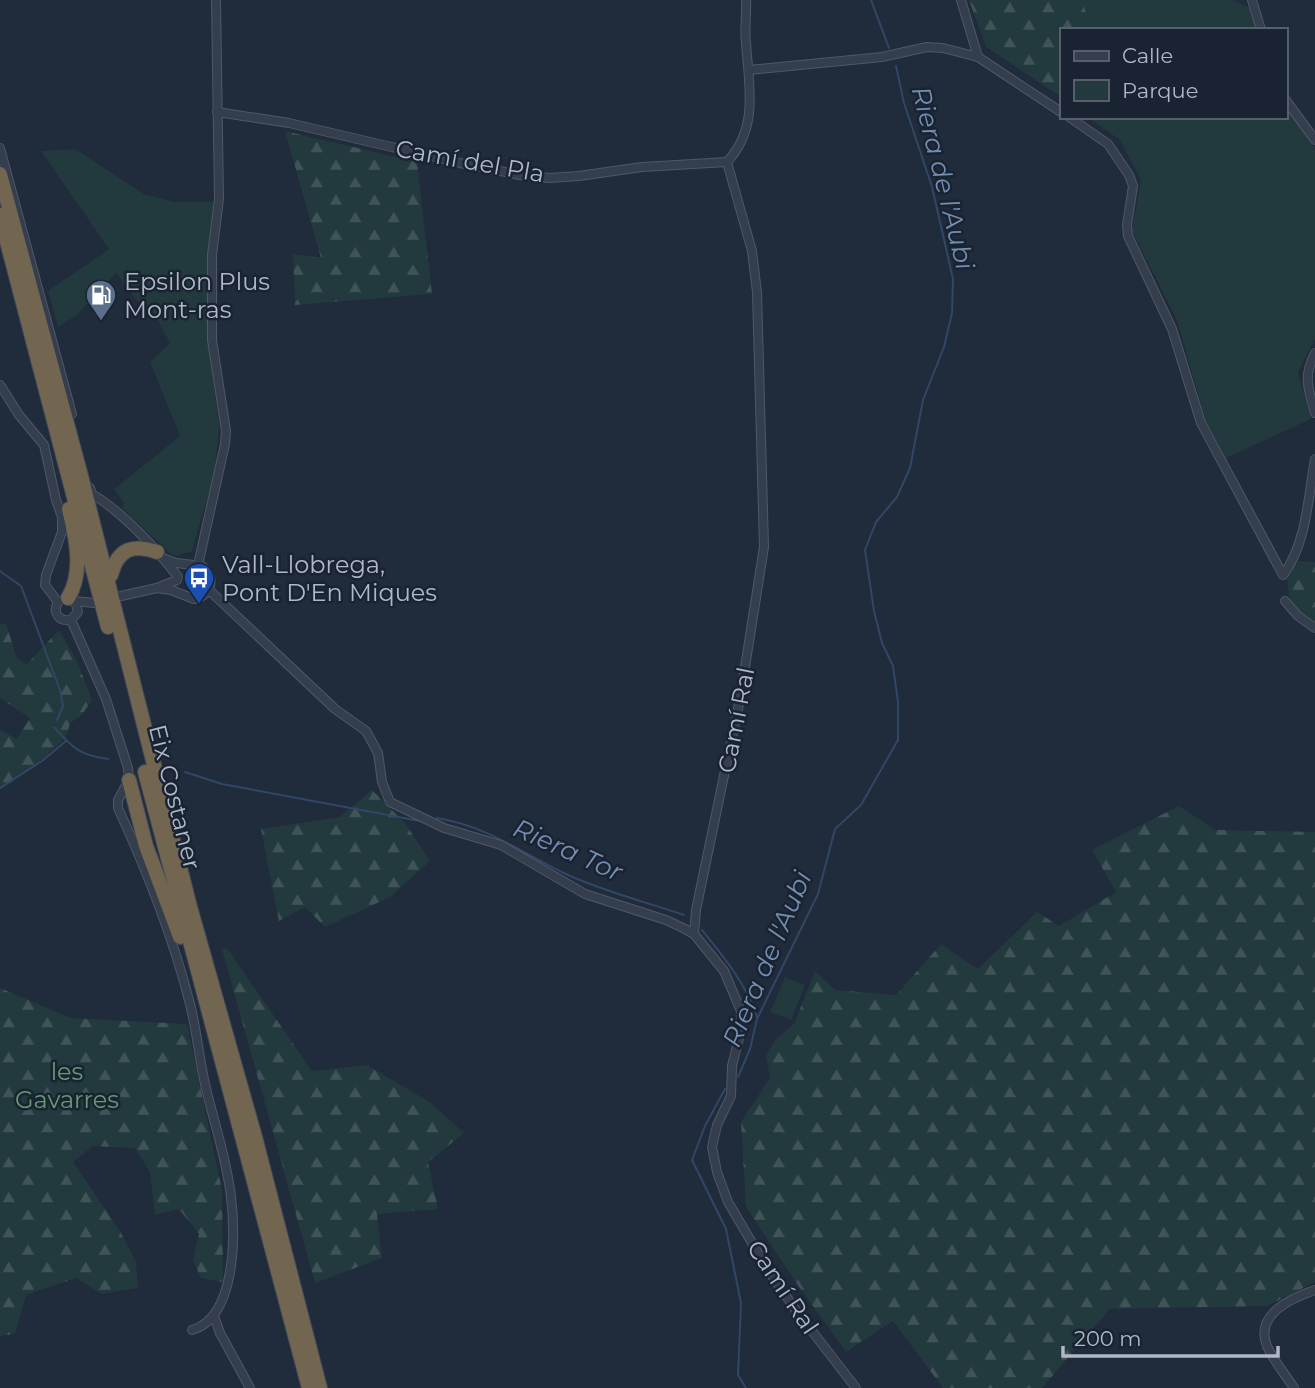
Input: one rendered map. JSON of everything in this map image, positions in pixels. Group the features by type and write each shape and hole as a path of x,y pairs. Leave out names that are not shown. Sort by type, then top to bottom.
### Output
{"highway":[{"path":"0,174 320,1388"},
{"name":"Eix Costaner","path":"0,215 70,476 179,906 309,1388"},
{"path":"0,247 72,520 76,582 67,600"},
{"path":"92,494 126,635 135,693"},
{"path":"111,575 118,558 128,550 141,548 161,556"},
{"path":"129,780 146,846 187,956 206,1023 215,1037"},
{"path":"291,1326 303,1388"}],"street":[{"path":"193,565 225,444 226,431 212,340 212,255 219,200 216,0"},
{"path":"727,162 746,137 749,117 750,70 745,41 746,0"},
{"path":"961,0 978,57"},
{"path":"1252,0 1260,28"},
{"path":"750,70 882,57 927,47 943,48 978,57 1060,111"},
{"path":"1287,102 1315,140"},
{"name":"Camí del Pla","path":"217,112 289,123 460,163 549,178 642,167 727,162"},
{"path":"1072,119 1108,144 1129,174 1133,186 1128,236 1172,329 1201,423 1283,575 1294,560 1305,519 1315,459"},
{"path":"0,148 32,260 92,494 113,506 161,556 177,578 178,589 183,594"},
{"name":"Camí Ral","path":"727,162 752,251 757,292 764,547 743,686 696,910 694,934 724,971 741,1011 742,1026 732,1066 731,1096 717,1125 712,1147 728,1202 768,1270 856,1388"},
{"path":"1315,353 1307,372 1308,391 1315,413"},
{"path":"0,384 19,415 44,446 62,517 62,532 46,575 45,585 67,600 78,612"},
{"path":"158,588 198,598 209,590 211,581 209,572 161,556"},
{"path":"121,596 158,588 193,565"},
{"path":"209,590 335,709 366,731 377,753 382,782 390,802 444,828 501,845 585,894 666,919 694,934"},
{"path":"67,600 94,603 78,612 71,620 63,620 55,610 67,600"},
{"path":"1285,601 1298,616 1315,628"},
{"path":"71,620 111,712 128,768 129,780 118,800 118,808 160,910 189,1000 231,1196 233,1223 228,1291 214,1316 204,1327 192,1330"},
{"path":"118,800 128,796 134,799"},
{"path":"1294,1388 1266,1345 1264,1332 1270,1316 1280,1306 1315,1290"},
{"path":"214,1316 220,1333 250,1388"}],"green space":[{"path":"969,0 1110,0 1095,28 1060,28 1060,96 986,47"},
{"path":"1081,0 1232,0 1251,8 1256,28 1093,28"},
{"path":"1287,109 1315,151 1315,339 1298,372 1311,419 1226,458 1206,422 1177,320 1132,231 1141,180 1120,140 1093,121 1287,119"},
{"path":"285,131 417,162 432,294 295,305 293,254 321,258"},
{"path":"75,149 144,194 174,202 214,202 211,366 219,426 214,475 192,551 176,556 122,508 124,503 114,489 180,436 150,362 170,343 151,308 146,312 116,273 77,315 58,327 48,291 109,249 41,151"},
{"path":"1297,561 1315,562 1315,626 1301,615 1290,599 1287,575"},
{"path":"0,624 6,624 17,658 27,664 59,630 77,661 92,700 81,716 70,723 66,738 33,767 0,790 0,730 17,739 30,718 0,698"},
{"path":"372,790 405,823 430,861 390,897 325,927 305,907 279,921 261,829 340,817"},
{"path":"1179,806 1216,830 1315,832 1315,1282 1267,1306 1110,1309 1042,1388 943,1388 893,1321 846,1352 746,1207 741,1122 770,1078 766,1056 776,1039 794,1024 815,971 835,990 896,995 941,944 978,969 1037,912 1059,926 1116,892 1092,850"},
{"path":"227,948 312,1071 367,1065 431,1103 464,1133 428,1162 438,1209 377,1214 382,1258 315,1283 222,949"},
{"path":"785,977 805,985 791,1020 770,1012"},
{"name":"les Gavarres","path":"0,988 71,1018 187,1024 222,1190 223,1282 201,1278 193,1260 199,1234 179,1209 155,1215 150,1172 135,1148 93,1146 73,1162 120,1231 136,1262 138,1288 101,1294 76,1278 26,1295 15,1334 0,1336"}],"waterway":[{"name":"Riera de l'Aubi","path":"871,0 889,48"},
{"name":"Riera de l'Aubi","path":"738,1077 750,1049 757,1019 818,894 835,829 861,805 898,740 898,702 893,666 882,643 874,611 865,550 876,522 897,497 910,468 923,400 944,347 952,313 953,279 932,187 904,103 896,66"},
{"name":"Riera Tor","path":"0,571 21,586 60,690 63,706 57,720"},
{"name":"Riera Tor","path":"54,727 77,749 108,759"},
{"path":"0,788 42,761 66,741"},
{"name":"Riera Tor","path":"185,772 222,784 420,821"},
{"name":"Riera Tor","path":"437,818 472,827 580,880 684,915"},
{"name":"Riera Tor","path":"702,930 741,982 757,1017"},
{"name":"Riera de l'Aubi","path":"725,1089 705,1126 692,1160 726,1229 741,1303 738,1375 746,1388"}],"place":[{"name":"Epsilon Plus Mont-ras","path":"101,322"},
{"name":"Vall-Llobrega, Pont D'En Miques","path":"199,605"}]}
